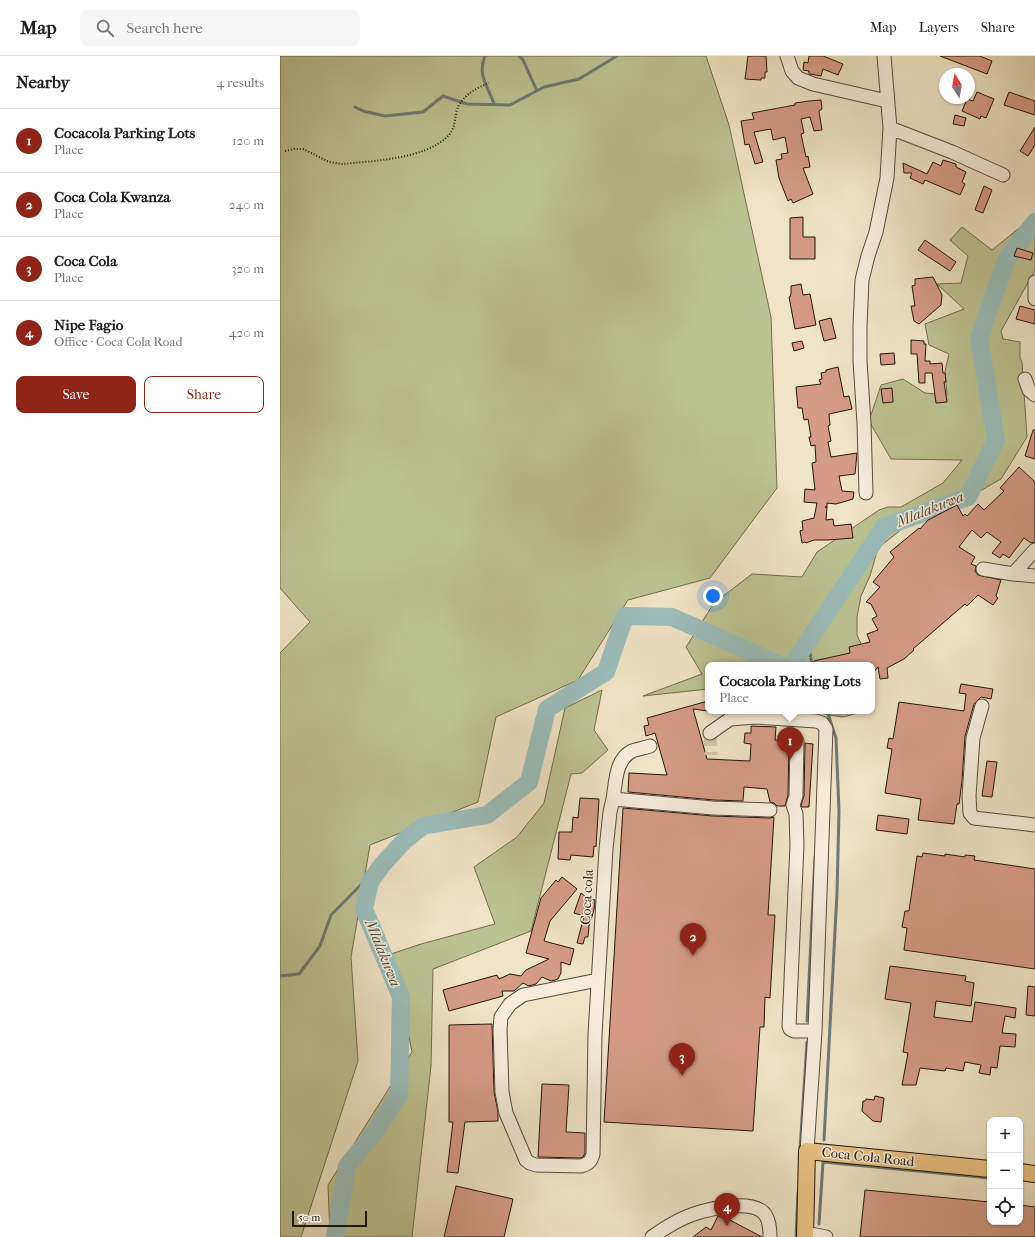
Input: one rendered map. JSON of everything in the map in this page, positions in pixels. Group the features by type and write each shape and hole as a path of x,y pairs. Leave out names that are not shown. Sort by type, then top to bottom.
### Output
{"main road":[{"name":"Coca Cola Road","path":"805,1235 807,1151 987,1169"},
{"path":"1023,1172 1035,1174"}],"street":[{"path":"787,56 792,70 798,78 813,84 887,102"},
{"path":"866,493 860,360 862,280 876,232 887,178 890,128 884,56"},
{"path":"890,128 952,152 1003,175"},
{"path":"1035,282 1035,299"},
{"path":"1025,379 1029,390 1035,395"},
{"path":"1013,574 1035,550"},
{"path":"983,569 1035,576"},
{"path":"982,706 973,738 969,796 970,813 974,818 1035,825"},
{"path":"710,733 730,719 756,717 816,721 826,727 816,1031 807,1151"},
{"path":"797,741 796,796 793,805 796,814 797,845 789,1026 790,1029 794,1031 816,1031"},
{"name":"Coca cola","path":"598,980 523,995 510,1004 501,1017 502,1092 506,1113 526,1160 530,1164 536,1166 581,1166 587,1164 591,1160 593,1154 595,1034 606,848 610,812 618,768 623,758 632,752 650,746"},
{"path":"613,798 713,808 770,810"},
{"path":"648,1237 685,1217 715,1208 738,1205 759,1209 766,1215 770,1237"},
{"path":"805,1235 826,1237"}],"path":[{"path":"285,151 304,149 329,162 342,164 420,153 436,145 449,135 455,123 456,112 463,99 480,86 489,83"}],"green space":[{"path":"280,56 706,56 729,125 771,317 777,488 710,578 628,600 578,680 496,717 478,802 370,845 351,957 358,1061 301,1237 280,1237 280,653 310,622 280,588"},
{"path":"1028,221 1035,229 1035,270 1001,331 1003,339 1020,342 1027,437 1001,479 973,495 965,502 947,506 923,516 902,529 878,548 870,576 861,596 857,617 857,635 870,662 705,662 705,689 643,696 702,674 686,647 714,603 752,574 802,577 817,552 879,510 888,507 901,507 943,483 962,460 891,459 869,421 881,385 903,379 925,393 947,395 945,371 949,354 929,345 925,324 964,309 937,284 961,283 968,256 950,240 962,227 992,250"},
{"path":"602,690 594,730 608,750 582,773 571,774 531,931 433,969 431,1066 412,1237 330,1237 328,1185 412,1052 401,997 379,958 421,944 495,924 474,867 517,837 544,803 565,708"},
{"path":"824,714 854,714 843,717"}],"building":[{"path":"748,56 766,56 767,72 765,72 765,78 761,78 761,80 745,79"},
{"path":"809,56 823,56 843,64 838,75 823,69 821,76 809,74 809,71 803,70 804,62 808,63"},
{"path":"940,56 980,56 992,61 987,74 975,69 975,68"},
{"path":"977,92 994,99 986,118 981,116 980,119 962,111 965,104 975,104 975,96"},
{"path":"1009,92 1035,101 1035,115 1004,105"},
{"path":"821,100 822,109 819,111 822,130 814,131 810,117 801,119 804,133 801,134 806,157 808,156 810,167 803,168 813,194 793,203 791,199 788,201 779,178 776,160 782,159 781,154 788,153 785,137 773,140 771,129 754,132 763,162 755,164 749,144 745,145 741,121 754,119 752,113 795,105 795,103"},
{"path":"955,115 966,118 964,126 953,124"},
{"path":"1035,127 1035,145 1028,156 1020,151"},
{"path":"943,160 956,164 956,167 966,172 962,182 965,184 960,195 925,180 923,184 910,178 912,173 904,173 903,163 927,174 933,162 941,166"},
{"path":"984,186 992,190 983,213 975,210"},
{"path":"803,217 803,237 815,237 815,259 790,259 790,218"},
{"path":"925,240 956,262 950,271 918,250"},
{"path":"1017,248 1033,253 1031,260 1014,256"},
{"path":"933,277 942,295 941,305 919,324 914,321 911,306 915,306 912,286 915,285 915,279"},
{"path":"801,284 803,295 810,294 816,325 795,329 789,297 791,294 791,286"},
{"path":"1020,306 1035,310 1035,324 1016,319"},
{"path":"831,318 836,338 824,341 819,321"},
{"path":"911,340 924,341 924,344 926,344 925,361 930,361 930,364 942,363 943,373 945,373 946,382 944,382 947,402 936,403 932,373 925,373 925,383 919,383 917,354 911,354"},
{"path":"802,341 804,348 794,351 792,343"},
{"path":"894,353 895,364 881,365 880,354"},
{"path":"838,367 844,397 849,396 852,409 829,414 830,425 828,426 831,441 828,442 831,457 857,453 855,474 839,476 842,491 854,492 853,499 836,504 827,503 826,520 833,519 834,526 851,524 853,538 814,540 802,543 800,531 803,530 802,521 814,518 817,503 804,502 805,489 815,490 812,463 816,462 815,445 811,446 809,437 811,437 808,419 804,420 802,408 798,408 796,387 821,384 819,380 822,379 821,373"},
{"path":"892,388 893,402 883,403 881,389"},
{"path":"1033,430 1035,430 1035,459 1025,456"},
{"path":"1019,467 1035,482 1035,542 1031,543 1024,538 1009,558 1003,554 1000,558 992,553 1001,542 987,532 981,538 972,530 959,547 975,557 971,564 976,566 975,571 978,575 1001,580 996,596 998,598 993,605 978,595 967,606 965,604 913,649 914,650 904,659 887,668 888,678 880,679 878,667 875,670 875,662 814,662 850,653 849,647 870,642 867,634 878,630 872,619 877,616 871,604 866,602 880,587 873,582 894,557 890,552 919,528 920,529 928,520 957,505 963,516 965,514 967,516 978,504 984,510 1004,491 1000,488"},
{"path":"961,684 993,689 991,699 981,697 974,704 965,736 962,781 959,804 957,804 954,824 918,820 921,799 885,793 892,749 887,748 889,738 893,739 899,702 964,711 966,694 959,693"},
{"path":"705,702 705,711 693,709 707,759 750,761 751,744 744,743 745,733 751,733 751,726 776,727 775,740 789,741 788,795 785,806 777,806 770,802 767,789 744,787 743,801 714,800 628,792 629,773 667,775 655,733 646,736 644,726 649,725 647,718"},
{"path":"805,743 813,744 809,807 802,807 801,805 804,796"},
{"path":"987,761 997,762 992,797 982,796"},
{"path":"580,798 599,799 596,847 594,846 593,857 571,855 570,860 558,859 559,832 572,832 573,817 578,818"},
{"path":"623,808 713,816 774,817 768,915 775,915 770,998 765,997 764,1027 760,1027 753,1131 604,1122"},
{"path":"878,815 909,819 907,834 876,830"},
{"path":"923,853 945,856 945,854 965,857 965,855 975,856 974,860 1035,869 1035,969 904,950 907,928 902,927 905,911 909,911 917,856 922,857"},
{"path":"562,877 577,889 550,921 544,941 574,949 570,965 561,962 561,973 558,979 551,981 542,977 536,984 529,986 523,983 514,991 502,991 503,996 449,1011 443,990 497,975 499,979 510,974 521,976 526,970 549,959 526,953 541,898 556,880 558,882"},
{"path":"581,893 587,898 595,900 588,937 585,937 583,944 577,943 584,916 574,913"},
{"path":"890,966 966,976 965,981 974,983 971,1006 936,1001 934,1017 972,1022 975,1002 1016,1008 1015,1018 1005,1016 1002,1033 1016,1034 1015,1047 1000,1046 997,1068 991,1067 990,1075 979,1073 981,1065 965,1062 963,1071 946,1068 945,1071 920,1068 916,1085 902,1085 908,1053 903,1052 911,1003 885,999"},
{"path":"1028,986 1035,987 1035,1016 1026,1015"},
{"path":"492,1024 494,1092 498,1112 498,1121 465,1122 458,1173 447,1172 453,1122 449,1122 449,1025"},
{"path":"542,1084 569,1085 566,1132 585,1133 585,1153 583,1157 538,1157"},
{"path":"875,1096 884,1098 881,1122 873,1121 862,1111 863,1101 866,1099 874,1100"},
{"path":"456,1186 513,1199 504,1237 444,1237"},
{"path":"865,1190 987,1202 987,1225 1023,1225 1023,1205 1035,1207 1035,1237 860,1237"},
{"path":"718,1216 725,1219 726,1218 762,1237 693,1237 706,1227 711,1230"}],"waterway":[{"path":"485,56 482,69 484,81 494,104"},
{"path":"519,56 523,60 537,91"},
{"path":"355,107 363,111 385,116 423,112 443,96 467,104 510,105 544,87 579,79 617,56"},
{"name":"Mlalakuwa","path":"794,662 884,527 968,497 996,440 979,338 1007,258 1035,222"},
{"name":"Mlalakuwa","path":"335,1237 347,1166 374,1133 399,1095 401,997 364,909 370,882 382,865 404,841 423,826 487,815 529,782 547,709 606,672 625,616 672,617 773,662"},
{"path":"808,640 812,662"},
{"path":"824,1140 837,893 839,811 836,738 828,714"},
{"path":"280,976 299,974 320,946 331,915 404,841"},
{"path":"807,1021 815,857"},
{"path":"800,1149 807,1042"},
{"path":"819,1224 823,1162 987,1178"},
{"path":"796,1237 798,1193"}],"tunnel":[{"path":"710,733 711,755"}],"place":[{"name":"Cocacola Parking Lots","path":"790,760"},
{"name":"Coca Cola Kwanza","path":"693,956"},
{"name":"Coca Cola","path":"682,1076"},
{"name":"Nipe Fagio","path":"727,1226"}]}
